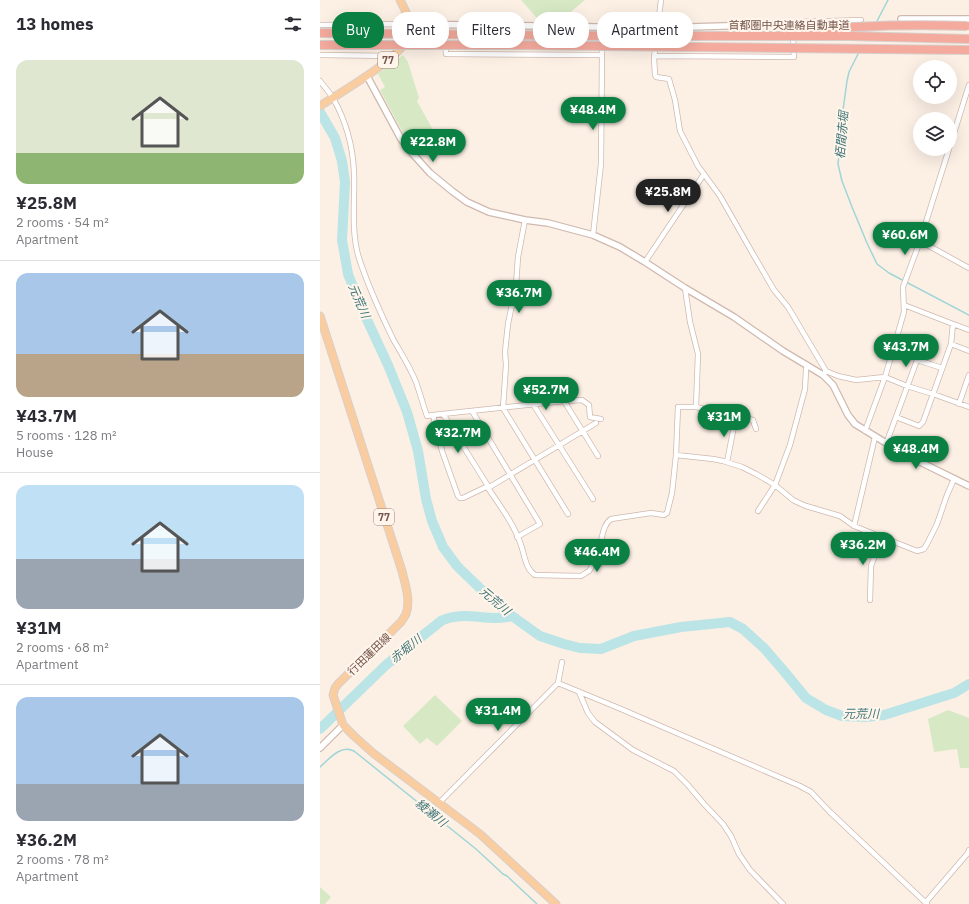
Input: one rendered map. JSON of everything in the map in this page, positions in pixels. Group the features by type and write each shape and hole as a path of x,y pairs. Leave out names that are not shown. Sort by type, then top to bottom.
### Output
{"highway":[{"path":"741,36 814,29 934,26 968,23"},
{"name":"首都圏中央連絡自動車道","path":"320,33 606,36 848,36 969,39"},
{"name":"首都圏中央連絡自動車道","path":"320,45 501,45 969,50"}],"main road":[{"name":"77","path":"400,0 406,12"},
{"name":"77","path":"320,106 367,76 394,56 401,48"},
{"name":"行田蓮田線","path":"320,316 402,572 407,589 408,604 406,613 401,622 335,688 333,694 343,723 373,754 480,834 556,904"}],"street":[{"path":"659,12 661,0"},
{"path":"901,19 968,23"},
{"path":"655,56 794,57 793,24 796,22 861,20"},
{"path":"320,25 392,24"},
{"path":"693,27 790,24 793,26"},
{"path":"449,25 597,27"},
{"path":"446,48 446,54 602,55"},
{"path":"593,235 601,164 602,48"},
{"path":"656,48 655,75 656,77 669,79 675,100 680,131 698,166 720,196 774,290 795,317 848,415 855,424 886,444 969,486"},
{"path":"320,55 394,56"},
{"path":"367,76 401,139 412,153 430,173 467,202 489,212 525,220 548,223 593,235 620,247 734,318 782,351 825,373 856,380 885,378 969,407"},
{"path":"320,81 347,128 354,174 355,234 362,267 381,314 415,381 427,416 433,415 442,414 503,408 533,404 582,400 589,405 590,417 598,421 510,475 488,487 460,498 442,450 433,415"},
{"path":"957,125 969,86"},
{"path":"865,431 885,378 904,312 904,286 947,156"},
{"path":"645,262 704,174"},
{"path":"525,220 518,257 516,285 508,324 505,352 506,366 503,408 568,514"},
{"path":"920,241 969,268"},
{"path":"685,288 690,322 698,354 696,407"},
{"path":"904,305 969,330"},
{"path":"896,417 919,426 923,422 951,344 953,324"},
{"path":"951,344 969,351"},
{"path":"886,444 917,360 942,368"},
{"path":"758,512 775,485 790,445 805,389 806,370 808,365"},
{"path":"959,404 967,386 969,375"},
{"path":"564,401 598,456"},
{"path":"533,404 594,499"},
{"path":"442,414 511,523 520,543 527,567 535,575 580,576 587,572 591,567 606,523 611,519 650,513 666,514 672,493 676,455 678,407 696,407 753,420 756,429"},
{"path":"472,411 540,524 517,537"},
{"path":"727,462 736,416"},
{"path":"854,526 875,437"},
{"path":"676,455 713,459 742,467 775,485 799,504 840,516 854,526 917,551 924,549 937,524 954,479"},
{"path":"870,600 871,566 882,537"},
{"path":"439,804 558,683 562,662"},
{"path":"558,683 811,792 926,903 969,850"},
{"path":"578,692 588,713 595,722 632,750 674,771 688,785 723,824 731,836 739,854 750,870 783,904"},
{"path":"320,748 343,723"}],"green space":[{"path":"521,0 585,0 571,12 533,12 533,14"},
{"path":"403,55 408,62 419,98 417,101 433,130 409,144 380,90 385,87 378,74"},
{"path":"435,695 462,721 437,746 427,738 420,744 403,726"},
{"path":"948,710 969,718 969,768 960,768 957,749 934,752 928,719"},
{"path":"320,887 331,897 325,904 320,904"}],"waterway":[{"name":"栢間赤堀","path":"876,23 888,0"},
{"name":"栢間赤堀","path":"859,52 849,72 847,81 838,164 842,181 867,243 877,264 889,273 969,315"},
{"name":"元荒川","path":"320,112 335,138 342,161 345,182 342,240 348,274 407,412 418,451 426,499 432,521 443,547 457,566 489,597 540,636 580,648 601,649 634,636 681,627 730,622 743,629 764,648 806,698 826,710 842,716 866,717 884,715 954,693 969,684"},
{"name":"赤堀川","path":"320,729 386,665 441,621 448,618 461,616 496,618 512,616"},
{"name":"綾瀬川","path":"320,767 336,753 344,749 354,751 476,849 537,904"}]}
